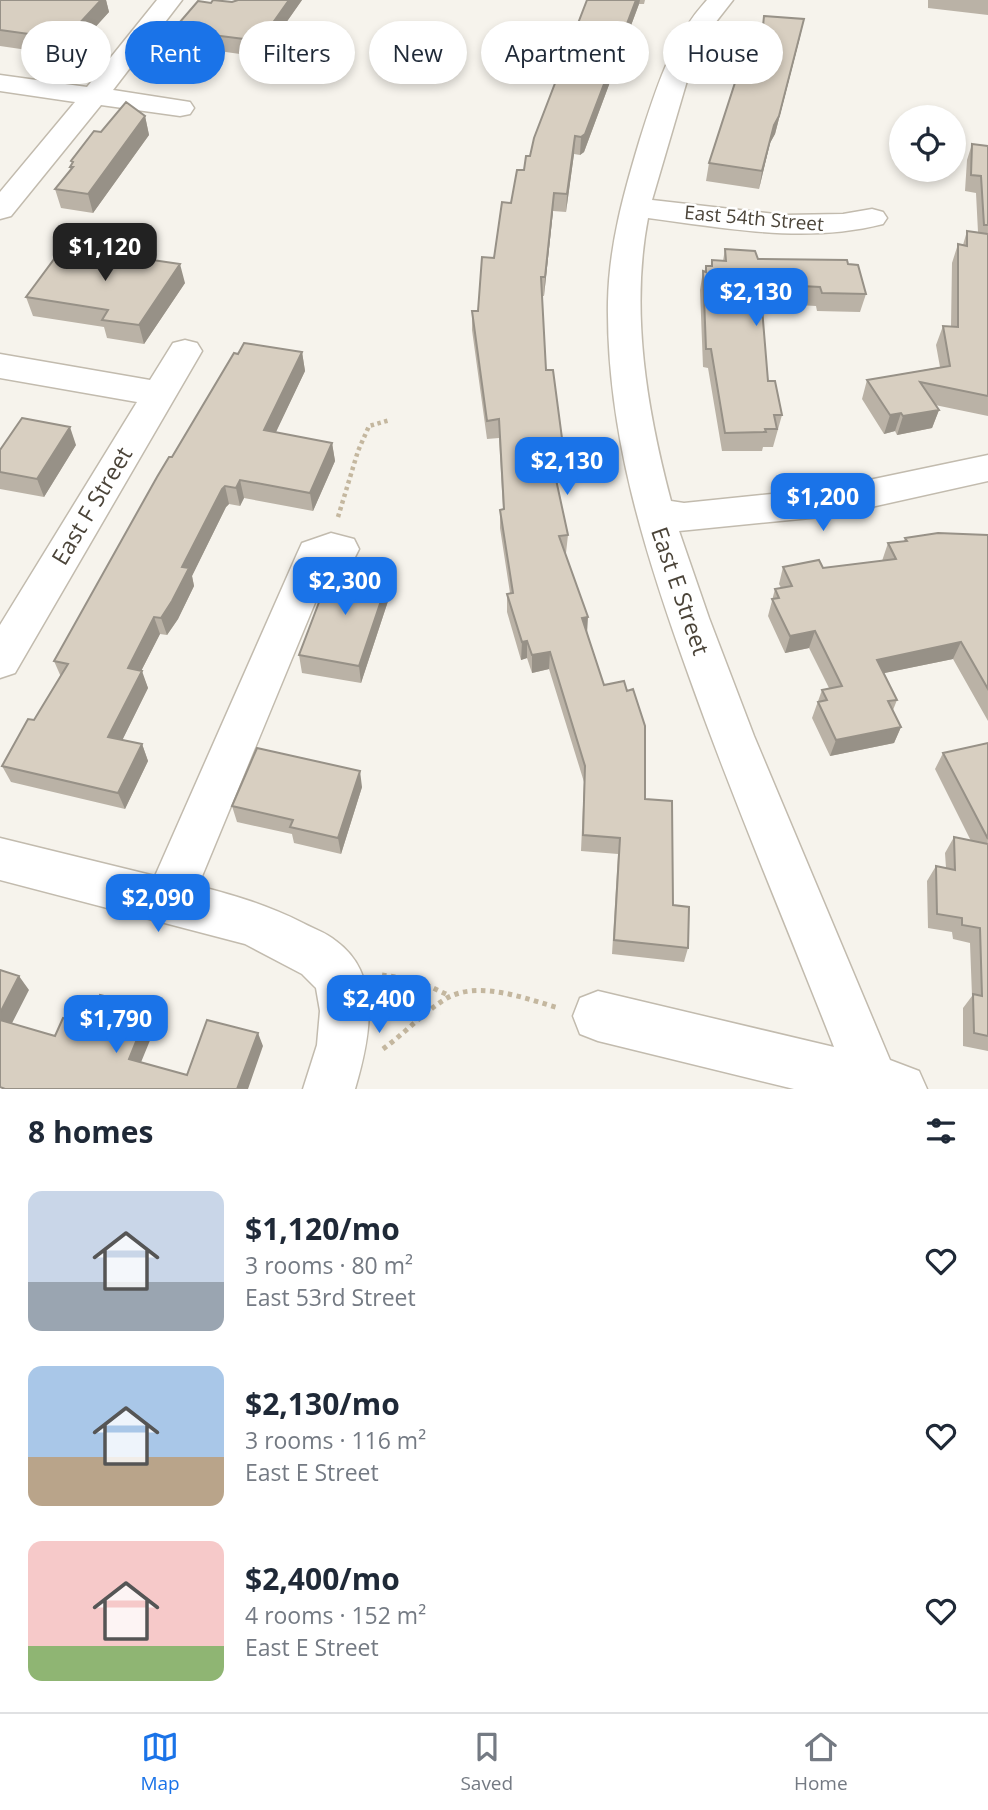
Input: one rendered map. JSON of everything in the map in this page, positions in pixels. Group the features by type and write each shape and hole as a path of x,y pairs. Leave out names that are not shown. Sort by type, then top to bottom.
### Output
{"street":[{"name":"East E Street","path":"721,0 704,16 677,66 635,207 625,271 626,345 640,454 654,514 675,583 737,751 882,1087"},
{"path":"1,207 46,159 92,96 183,1"},
{"path":"0,83 180,108"},
{"name":"East 54th Street","path":"635,207 790,225 849,223 872,218"},
{"name":"East F Street","path":"0,661 186,351"},
{"path":"0,366 159,394"},
{"path":"654,514 684,517 831,502 988,468"},
{"path":"168,901 328,551"},
{"path":"0,859 254,923 319,957 338,976 345,1011 342,1045 333,1076"},
{"path":"598,1016 882,1087"}],"path":[{"path":"328,551 369,426 390,420"},
{"path":"338,976 385,974 416,981 450,996"},
{"path":"333,1076 402,1037 450,996 487,990 598,1016"}],"building":[{"path":"0,0 101,0 82,21 21,21 21,33 0,30"},
{"path":"213,0 289,0 274,21 239,21 239,38 225,37 225,21 181,21 198,1 211,3"},
{"path":"587,0 636,0 628,21 579,21"},
{"path":"764,16 804,19 762,171 709,163 735,84 783,84 783,21 764,21"},
{"path":"555,84 604,84 585,134 581,137 575,136 567,194 554,193 545,277 541,277 546,370 553,370 565,461 552,461 568,535 559,536 588,617 582,618 604,685 624,681 627,691 633,689 645,726 645,799 672,801 673,905 689,907 688,948 614,940 620,838 583,835 585,766 550,652 532,655 527,641 522,642 507,594 513,593 500,510 504,509 499,419 487,421 472,311 478,311 482,257 494,258 502,202 511,203 517,170 524,170 526,156 530,156"},
{"path":"126,102 145,116 88,194 55,189 73,167 70,167 73,162 71,161 94,131 101,132"},
{"path":"972,144 988,146 988,225 984,225 981,176 971,175"},
{"path":"967,231 988,234 988,396 920,382 939,410 903,416 901,413 890,415 867,380 950,366 943,326 958,327 958,244 967,246"},
{"path":"63,247 180,264 139,325 102,320 108,310 26,297"},
{"path":"725,249 755,251 758,259 847,260 848,264 858,265 866,294 822,293 820,287 760,284 768,381 775,381 782,415 774,415 777,429 765,429 766,432 725,433 711,349 706,349 703,271 706,272 706,266 712,266 712,260 726,261"},
{"path":"244,343 302,352 264,430 332,443 310,493 240,480 236,488 225,486 222,489 182,567 189,568 172,601 161,618 154,617 128,668 142,671 108,737 142,744 118,793 2,766 28,719 34,720 68,664 54,661 157,477 169,457 172,457 234,353 238,354"},
{"path":"22,418 70,427 37,479 0,472 0,450"},
{"path":"938,533 988,535 988,689 961,642 877,660 897,700 888,701 901,727 836,740 818,702 827,700 822,690 842,686 815,631 790,636 772,599 779,598 775,589 792,586 783,567 819,560 823,568 896,559 888,543"},
{"path":"332,568 389,577 359,666 299,655"},
{"path":"988,743 988,839 943,753"},
{"path":"257,748 360,771 338,838 290,827 293,820 232,806"},
{"path":"954,837 988,844 988,1036 974,1033 973,994 982,996 980,928 962,925 962,918 937,914 936,866 955,870"},
{"path":"0,970 19,976 0,1013"},
{"path":"100,995 150,1007 129,1059 187,1075 207,1020 258,1033 237,1089 0,1087 0,1020 55,1036 63,1018 88,1025"}]}
